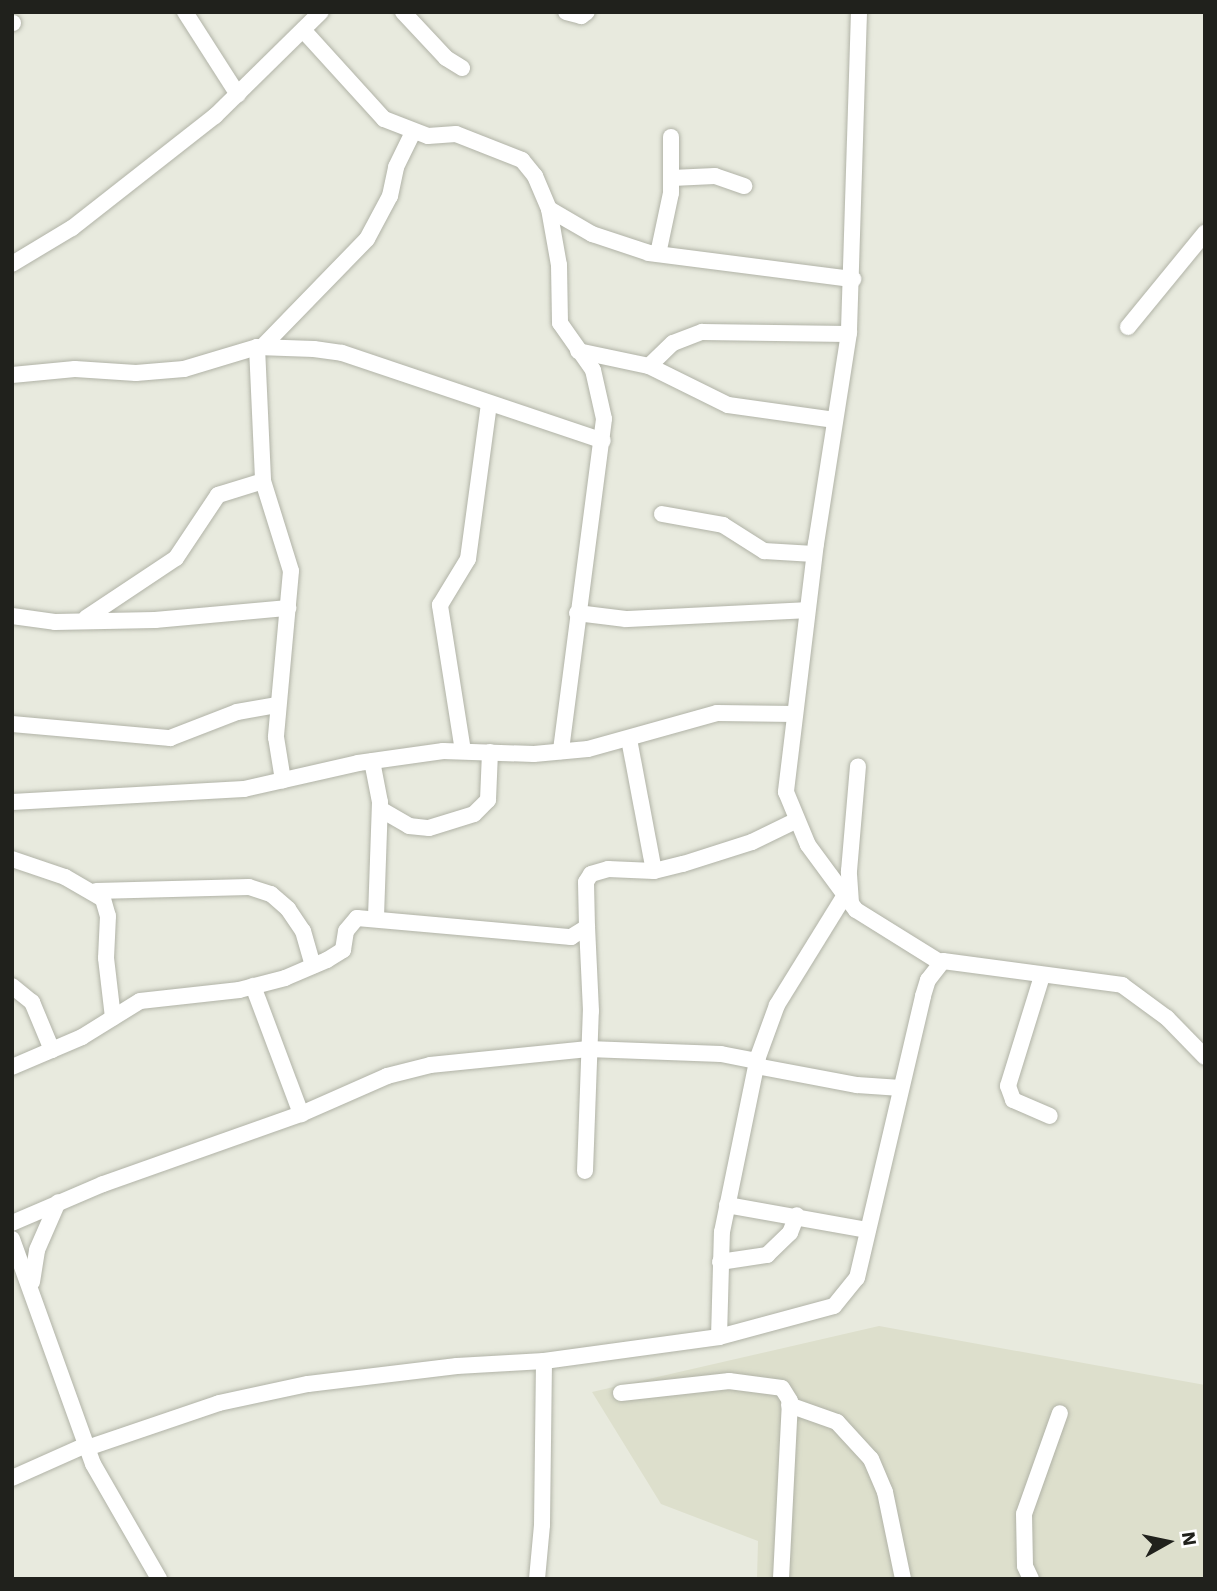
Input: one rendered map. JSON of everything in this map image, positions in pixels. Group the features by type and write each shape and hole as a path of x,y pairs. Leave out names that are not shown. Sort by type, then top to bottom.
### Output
{"street":[{"path":"185,12 238,96"},
{"path":"12,264 72,228 238,96 321,12"},
{"path":"403,12 446,58 461,68"},
{"path":"566,12 581,16 587,12"},
{"path":"859,12 853,279 849,334 814,554 786,792 794,821 848,899 941,962"},
{"path":"304,31 384,119 413,132 456,134 522,160 535,176 549,209 559,265 560,323 593,370 602,397 603,441 577,613 561,751"},
{"path":"283,780 275,737 291,571 263,481 260,346 367,239 390,196 396,167 413,132"},
{"path":"658,254 672,178 671,137"},
{"path":"672,178 715,176 744,186"},
{"path":"549,209 592,234 658,254 853,279"},
{"path":"1128,327 1205,233"},
{"path":"649,366 673,343 702,332 849,334"},
{"path":"12,375 75,369 136,373 184,369 260,346 342,353 603,441"},
{"path":"578,351 649,366 728,405 835,420"},
{"path":"463,751 440,605 468,559 489,404"},
{"path":"81,620 176,558 218,495 263,481"},
{"path":"662,514 723,525 764,551 814,554"},
{"path":"12,615 81,620 223,617 288,608"},
{"path":"577,613 626,619 675,619 807,610"},
{"path":"12,724 170,738 237,712 277,705"},
{"path":"12,802 219,791 372,761 463,751 561,751 629,739 717,713 795,714"},
{"path":"629,739 654,871"},
{"path":"380,809 409,826 429,828 474,814 488,800 490,752"},
{"path":"372,761 380,809 376,918"},
{"path":"719,1337 720,1262 727,1205 757,1063 777,1005 848,899 858,766"},
{"path":"585,1171 592,968 587,927 586,882 591,874 608,869 654,871 752,842 794,821"},
{"path":"12,859 96,891 249,887 271,894 288,909 303,932 313,966"},
{"path":"96,891 108,916 106,958 113,1018"},
{"path":"12,1067 52,1050 139,1001 253,986 313,966 343,950 351,921 376,918 571,937 587,927"},
{"path":"12,1478 86,1447 219,1403 308,1384 457,1366 544,1361 719,1337 834,1306 857,1278 928,979 941,962 950,959 1042,976 1122,985 1167,1018 1205,1057"},
{"path":"1042,976 1008,1086 1013,1100 1051,1116"},
{"path":"12,986 32,1002 52,1050"},
{"path":"253,986 301,1114"},
{"path":"12,1223 58,1202 301,1114 387,1076 430,1065 535,1051 588,1049 721,1054 857,1086 901,1088"},
{"path":"32,1287 37,1250 58,1202"},
{"path":"727,1205 797,1215 868,1230"},
{"path":"720,1262 767,1255 790,1233 797,1215"},
{"path":"12,1238 32,1287 86,1447 116,1508 159,1579"},
{"path":"537,1579 542,1525 544,1361"},
{"path":"621,1393 762,1382 782,1388 789,1405 782,1579"},
{"path":"789,1405 837,1422 871,1459 885,1492 903,1579"},
{"path":"1031,1579 1024,1566 1024,1514 1060,1413"}],"shaded area":[{"path":"879,1326 1205,1385 1205,1579 757,1579 758,1541 661,1504 592,1392"}]}
